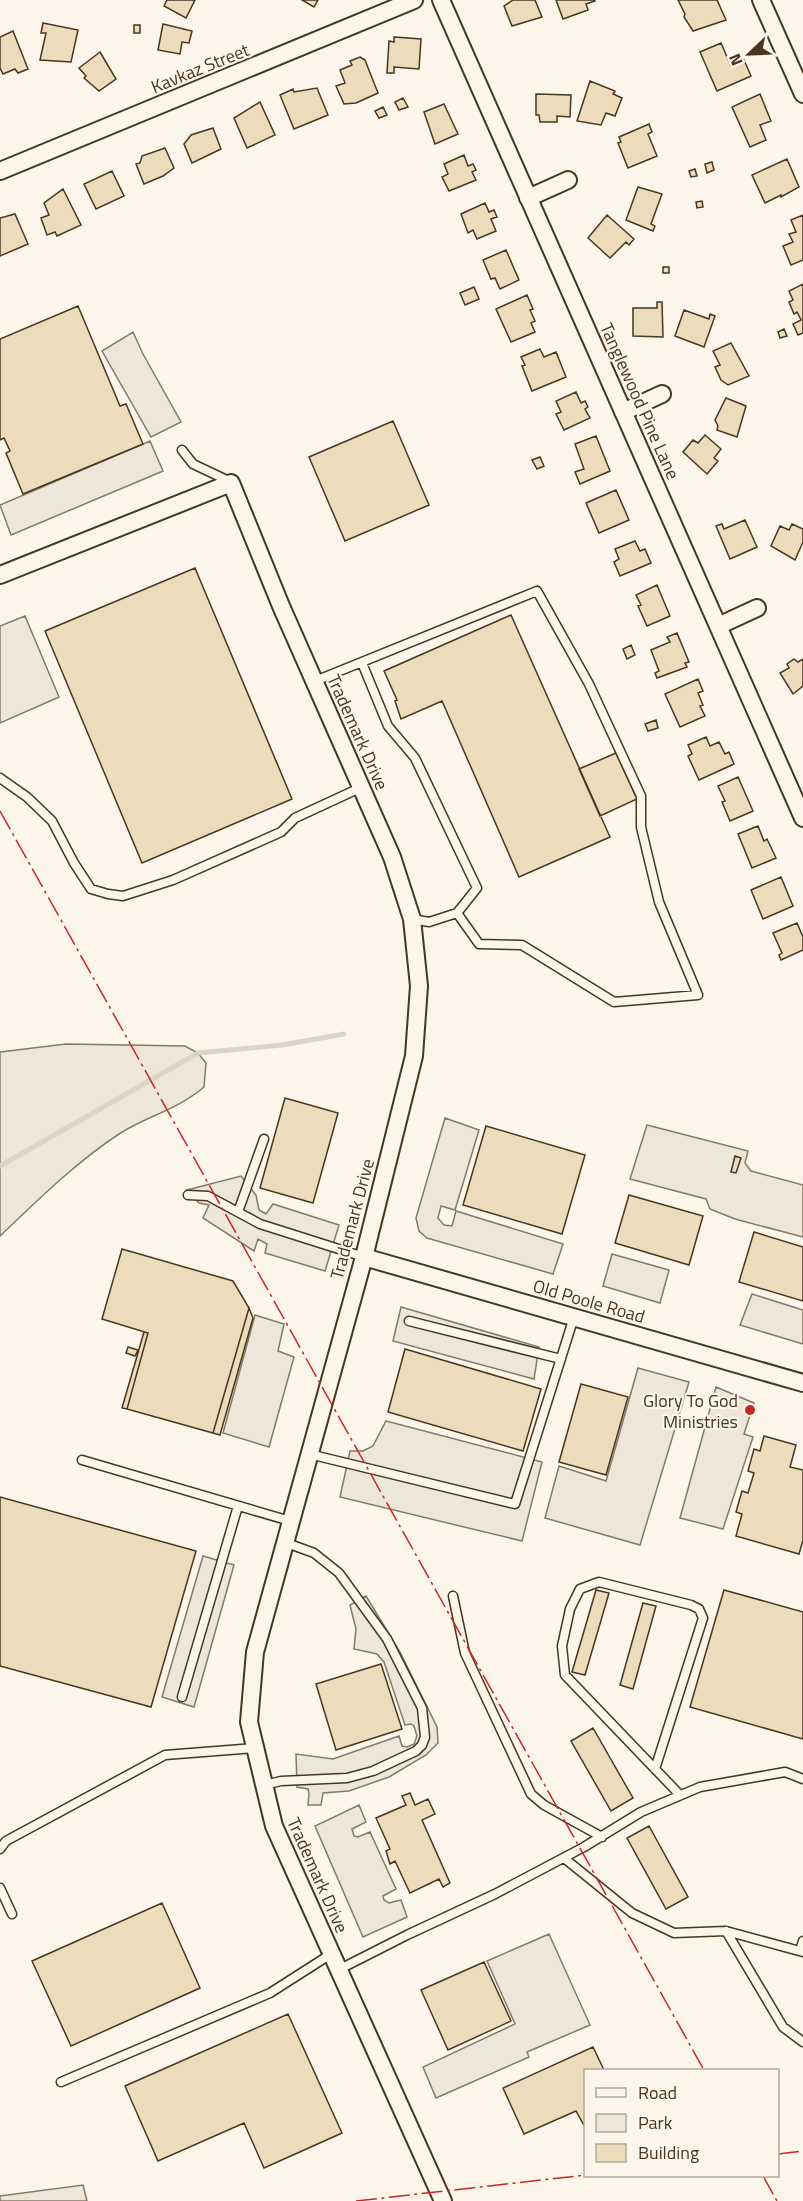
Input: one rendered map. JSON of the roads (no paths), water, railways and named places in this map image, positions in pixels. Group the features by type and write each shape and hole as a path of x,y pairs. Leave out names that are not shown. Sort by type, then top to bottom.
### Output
{"street":[{"name":"Kavkaz Street","path":"0,171 414,0"},
{"name":"Tanglewood Pine Lane","path":"441,0 803,818"},
{"path":"761,0 803,94"},
{"path":"528,198 567,180"},
{"path":"623,412 662,394"},
{"path":"0,575 231,483"},
{"name":"Trademark Drive","path":"231,483 264,567 393,857 412,919 419,986 414,1056 364,1257 255,1652 249,1722 274,1826 443,2201"},
{"path":"718,626 757,608"},
{"name":"Old Poole Road","path":"364,1257 803,1383"}],"lane":[{"path":"182,450 193,464 231,483"},
{"path":"315,681 537,591 589,684 641,796 641,827 658,902 698,995 614,1002 522,945 479,944 457,913"},
{"path":"362,663 388,726 415,758 477,888 457,913 429,922 412,919"},
{"path":"0,778 27,797 52,820 74,863 91,889 123,896 173,880 281,832 295,818 362,787"},
{"path":"238,1212 264,1139"},
{"path":"188,1196 208,1196 260,1224 364,1257"},
{"path":"308,1454 515,1504 574,1317"},
{"path":"409,1322 561,1359"},
{"path":"82,1460 290,1521"},
{"path":"182,1697 238,1506"},
{"path":"264,1785 282,1781 347,1778 373,1771 416,1752 425,1737 422,1708 387,1638 339,1573 314,1553 284,1542"},
{"path":"655,1769 703,1618 699,1609 691,1605 599,1582 580,1589 570,1609 562,1646 565,1675 655,1769 680,1795"},
{"path":"453,1596 465,1653 531,1794 544,1805 602,1837"},
{"path":"0,1849 6,1841 165,1755 255,1748"},
{"path":"339,1970 495,1894 602,1837 641,1812 680,1795 700,1787 785,1772 803,1779"},
{"path":"564,1858 632,1913 674,1933 726,1931 802,1952 803,1941"},
{"path":"0,1888 12,1914"},
{"path":"726,1931 783,2027 803,2042"},
{"path":"61,2082 270,1993 331,1954"}],"waterway":[{"path":"0,1166 198,1053 282,1045 344,1034"}],"place":[{"name":"Glory To God Ministries","path":"750,1410"}]}
